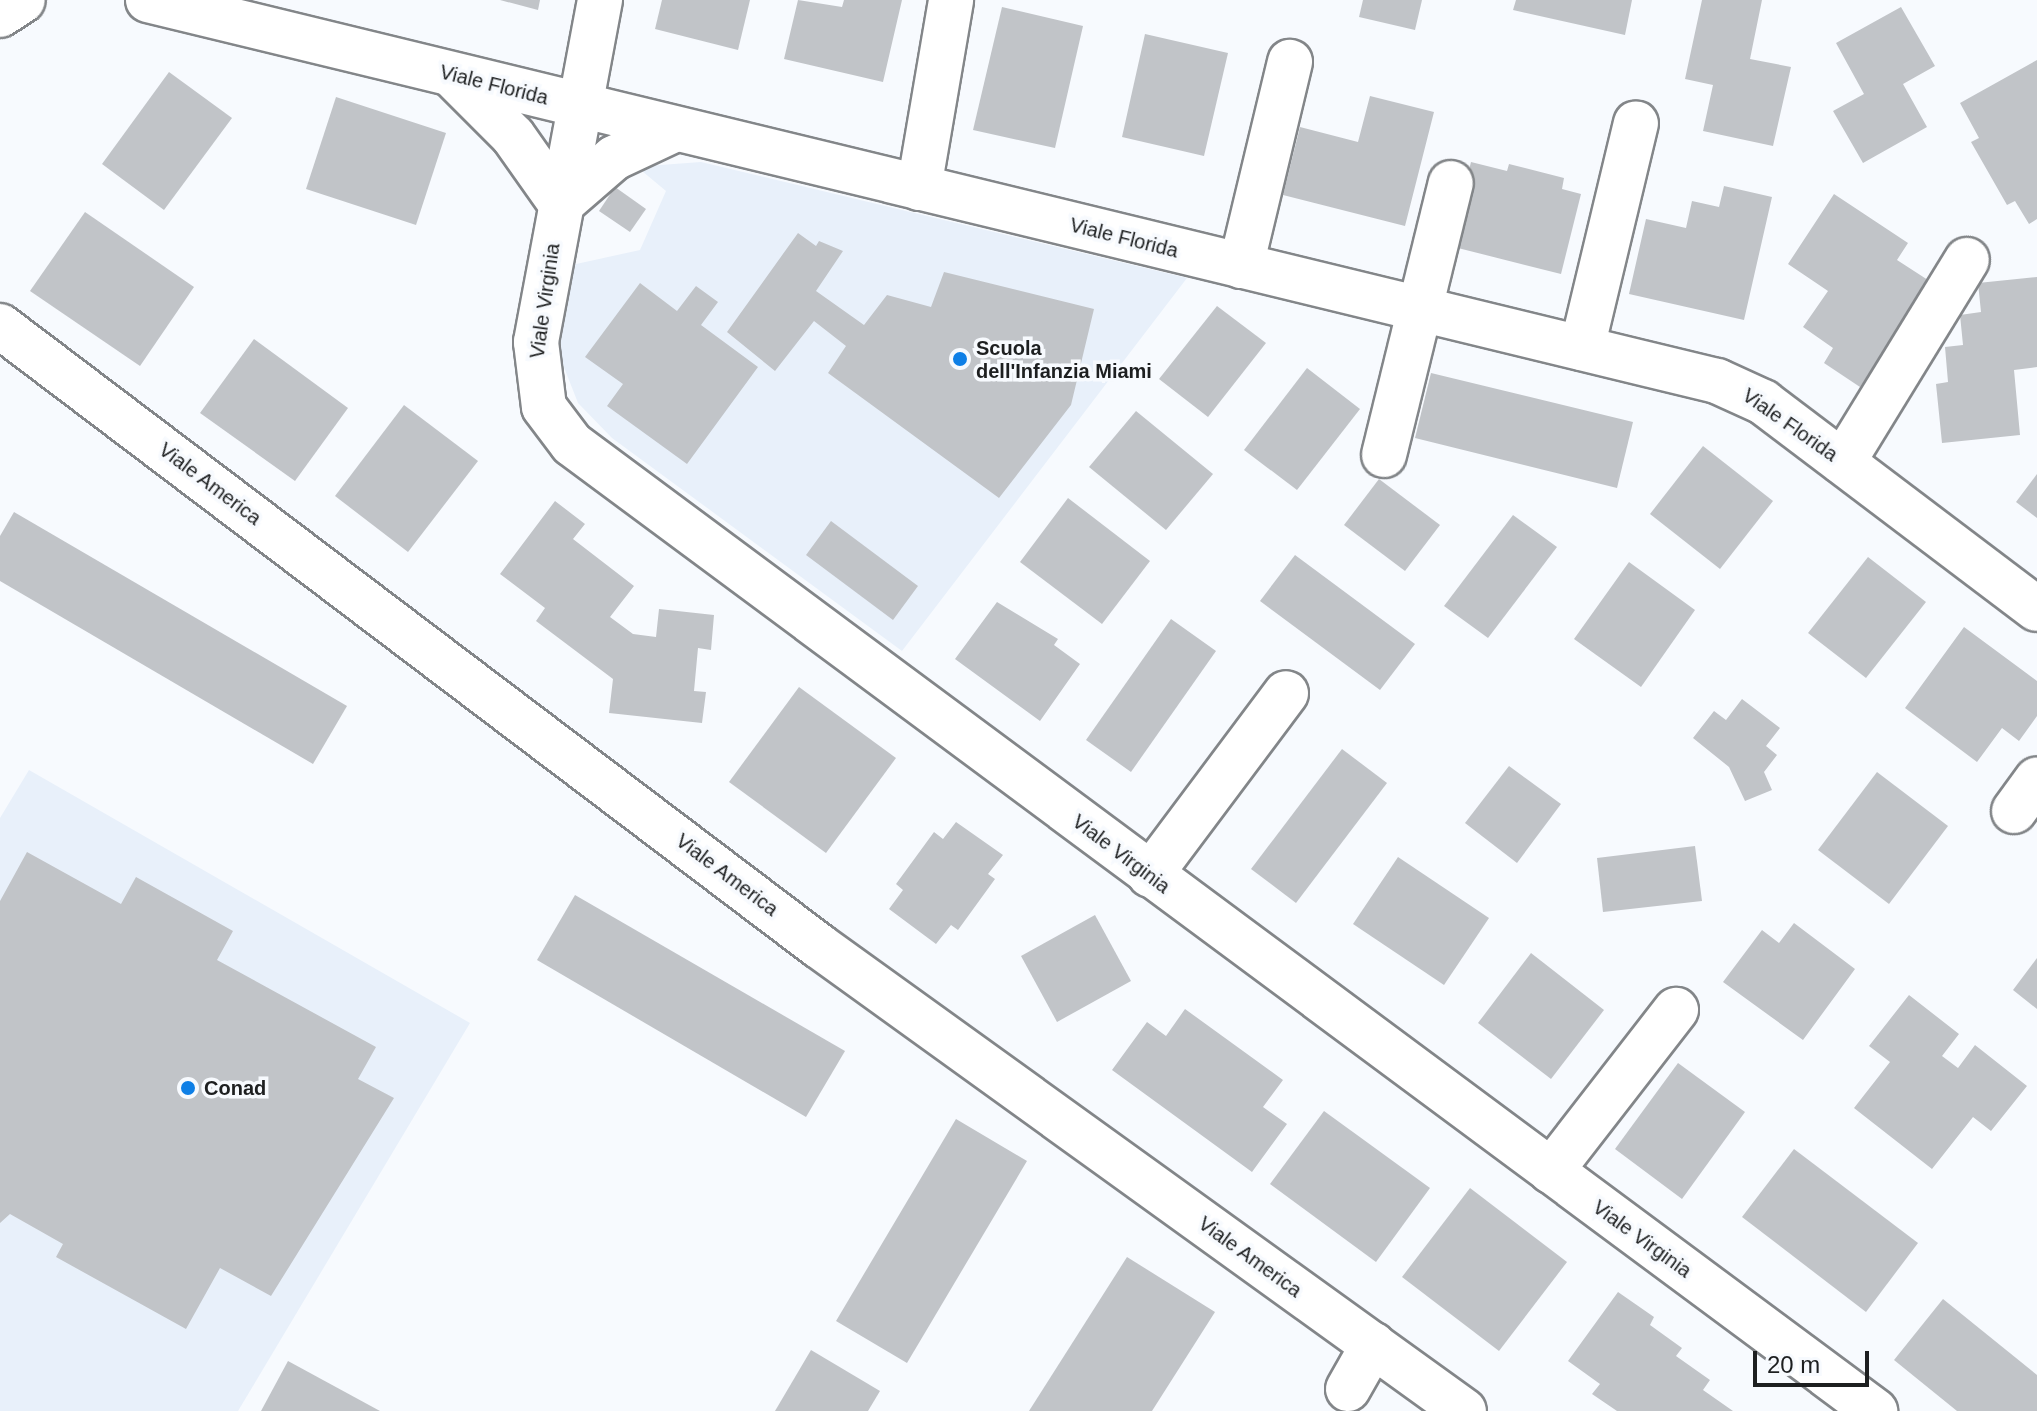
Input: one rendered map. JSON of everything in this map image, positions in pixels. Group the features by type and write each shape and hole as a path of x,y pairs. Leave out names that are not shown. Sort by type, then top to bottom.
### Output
{"street":[{"path":"0,15 23,0"},
{"name":"Viale Florida","path":"148,0 1582,348 1739,389 1843,462 2037,609"},
{"name":"Viale Virginia","path":"600,0 535,359 544,407 554,425 605,472 1875,1411"},
{"path":"919,188 951,0"},
{"path":"1241,266 1290,62"},
{"path":"452,75 513,136 561,204 601,166 676,129"},
{"path":"1582,348 1636,123"},
{"path":"1384,455 1451,183"},
{"path":"1843,462 1967,260"},
{"name":"Viale America","path":"0,326 819,946 1464,1411"},
{"path":"1150,875 1286,693"},
{"path":"1551,1171 1676,1010"},
{"path":"1348,1389 1373,1345"}],"shaded area":[{"path":"701,162 1187,278 902,651 612,438 578,403 558,352 567,266 640,250 666,191 642,171 647,166"},
{"name":"Conad","path":"29,770 470,1023 238,1411 0,1411 0,818"}],"building":[{"path":"500,0 540,0 538,10"},
{"path":"662,0 750,0 738,50 655,29"},
{"path":"798,0 842,7 844,0 902,0 883,82 784,59"},
{"path":"1363,0 1422,0 1415,30 1359,17"},
{"path":"1516,0 1632,0 1625,35 1513,10"},
{"path":"1702,0 1762,0 1750,59 1791,67 1773,146 1703,131 1713,85 1685,79"},
{"path":"1002,7 1083,26 1055,148 973,130"},
{"path":"1901,7 1935,66 1903,84 1927,127 1863,163 1833,111 1864,94 1836,43"},
{"path":"1145,34 1228,53 1204,156 1122,137"},
{"path":"2037,60 2037,219 2029,224 2015,201 2007,205 1971,142 1979,138 1960,103"},
{"path":"169,72 232,118 164,210 102,164"},
{"path":"1370,96 1434,112 1405,226 1283,195 1300,127 1358,142"},
{"path":"336,97 446,133 416,225 306,189"},
{"path":"1471,162 1507,171 1509,164 1564,178 1562,189 1581,194 1561,274 1450,246"},
{"path":"1724,186 1772,197 1744,320 1629,294 1646,219 1686,228 1692,201 1719,207"},
{"path":"615,187 646,209 630,232 599,211"},
{"path":"1834,194 1908,243 1897,260 1931,282 1860,387 1824,363 1833,348 1803,327 1828,291 1788,264"},
{"path":"85,212 194,287 140,366 30,291"},
{"name":"Scuola dell'Infanzia Miami","path":"798,233 816,246 819,241 843,251 816,291 864,325 887,295 931,307 944,272 1094,309 1071,405 999,498 828,373 846,346 814,321 775,371 727,332"},
{"path":"2037,277 2037,367 2014,370 2020,435 1942,443 1936,384 1948,382 1945,347 1963,345 1960,315 1981,312 1978,283"},
{"path":"640,283 677,311 696,286 718,302 701,325 758,367 687,464 607,406 623,384 585,357"},
{"path":"1217,306 1266,343 1208,417 1159,379"},
{"path":"254,339 348,408 295,481 200,413"},
{"path":"1307,368 1360,409 1297,490 1244,450"},
{"path":"1431,373 1633,422 1617,488 1415,438"},
{"path":"404,405 478,461 408,552 335,496"},
{"path":"1136,411 1213,474 1166,530 1089,467"},
{"path":"1703,446 1773,501 1720,569 1650,514"},
{"path":"2037,474 2037,518 2016,502"},
{"path":"1379,479 1440,525 1405,571 1344,525"},
{"path":"1068,498 1150,561 1102,624 1020,562"},
{"path":"555,501 585,524 573,539 634,586 610,617 633,634 656,637 659,609 714,615 711,650 698,648 694,691 706,692 702,723 609,713 613,679 536,621 545,608 500,574"},
{"path":"14,512 347,706 313,764 0,581 0,536"},
{"path":"1513,515 1557,547 1488,638 1444,606"},
{"path":"831,521 918,586 893,620 806,555"},
{"path":"1295,555 1415,644 1380,690 1260,601"},
{"path":"1868,557 1926,602 1866,678 1808,633"},
{"path":"1629,562 1695,610 1641,687 1574,639"},
{"path":"997,602 1058,639 1054,645 1080,664 1040,721 955,659"},
{"path":"1171,619 1216,651 1131,772 1086,740"},
{"path":"1964,627 2037,681 2037,716 2019,741 2002,728 1977,762 1905,708"},
{"path":"799,687 896,758 826,853 729,782"},
{"path":"1742,699 1780,728 1766,746 1777,755 1764,772 1772,790 1745,801 1729,767 1693,738 1714,711 1726,720"},
{"path":"1342,749 1387,783 1296,903 1251,869"},
{"path":"1509,766 1561,804 1517,863 1465,823"},
{"path":"1877,772 1948,826 1889,904 1818,850"},
{"path":"956,822 1003,855 988,874 995,879 958,930 951,925 936,944 889,909 903,890 896,884 934,832 943,839"},
{"path":"1695,846 1702,901 1603,912 1597,858"},
{"name":"Conad","path":"27,852 121,904 136,877 233,931 217,960 376,1047 358,1079 394,1098 271,1296 220,1268 186,1329 56,1257 63,1244 10,1214 0,1223 0,901"},
{"path":"1398,857 1489,918 1444,985 1353,924"},
{"path":"575,895 845,1051 806,1117 537,960"},
{"path":"1095,915 1131,981 1057,1022 1021,956"},
{"path":"1794,923 1855,969 1803,1040 1723,982 1762,930 1779,943"},
{"path":"1531,953 1604,1010 1551,1079 1478,1023"},
{"path":"2037,958 2037,1009 2013,990"},
{"path":"1909,995 1959,1034 1942,1056 1958,1068 1975,1045 2027,1086 1991,1131 1973,1117 1932,1169 1854,1108 1890,1062 1869,1046"},
{"path":"1185,1009 1283,1080 1263,1107 1287,1124 1252,1172 1112,1070 1147,1022 1166,1036"},
{"path":"1678,1063 1745,1112 1682,1199 1615,1149"},
{"path":"1324,1111 1430,1188 1376,1262 1270,1184"},
{"path":"956,1119 1027,1161 907,1363 836,1321"},
{"path":"1794,1149 1918,1243 1866,1312 1742,1217"},
{"path":"1470,1188 1567,1262 1499,1351 1402,1277"},
{"path":"1127,1257 1215,1312 1152,1411 1029,1411"},
{"path":"1618,1292 1654,1317 1650,1325 1682,1348 1676,1356 1710,1380 1703,1390 1733,1411 1617,1411 1592,1394 1600,1384 1568,1361"},
{"path":"1943,1299 2037,1375 2037,1411 1957,1411 1894,1360"},
{"path":"811,1350 880,1391 868,1411 775,1411"},
{"path":"288,1361 380,1411 261,1411"}],"place":[{"name":"Scuola dell'Infanzia Miami","path":"960,359"},
{"name":"Conad","path":"188,1088"}]}
